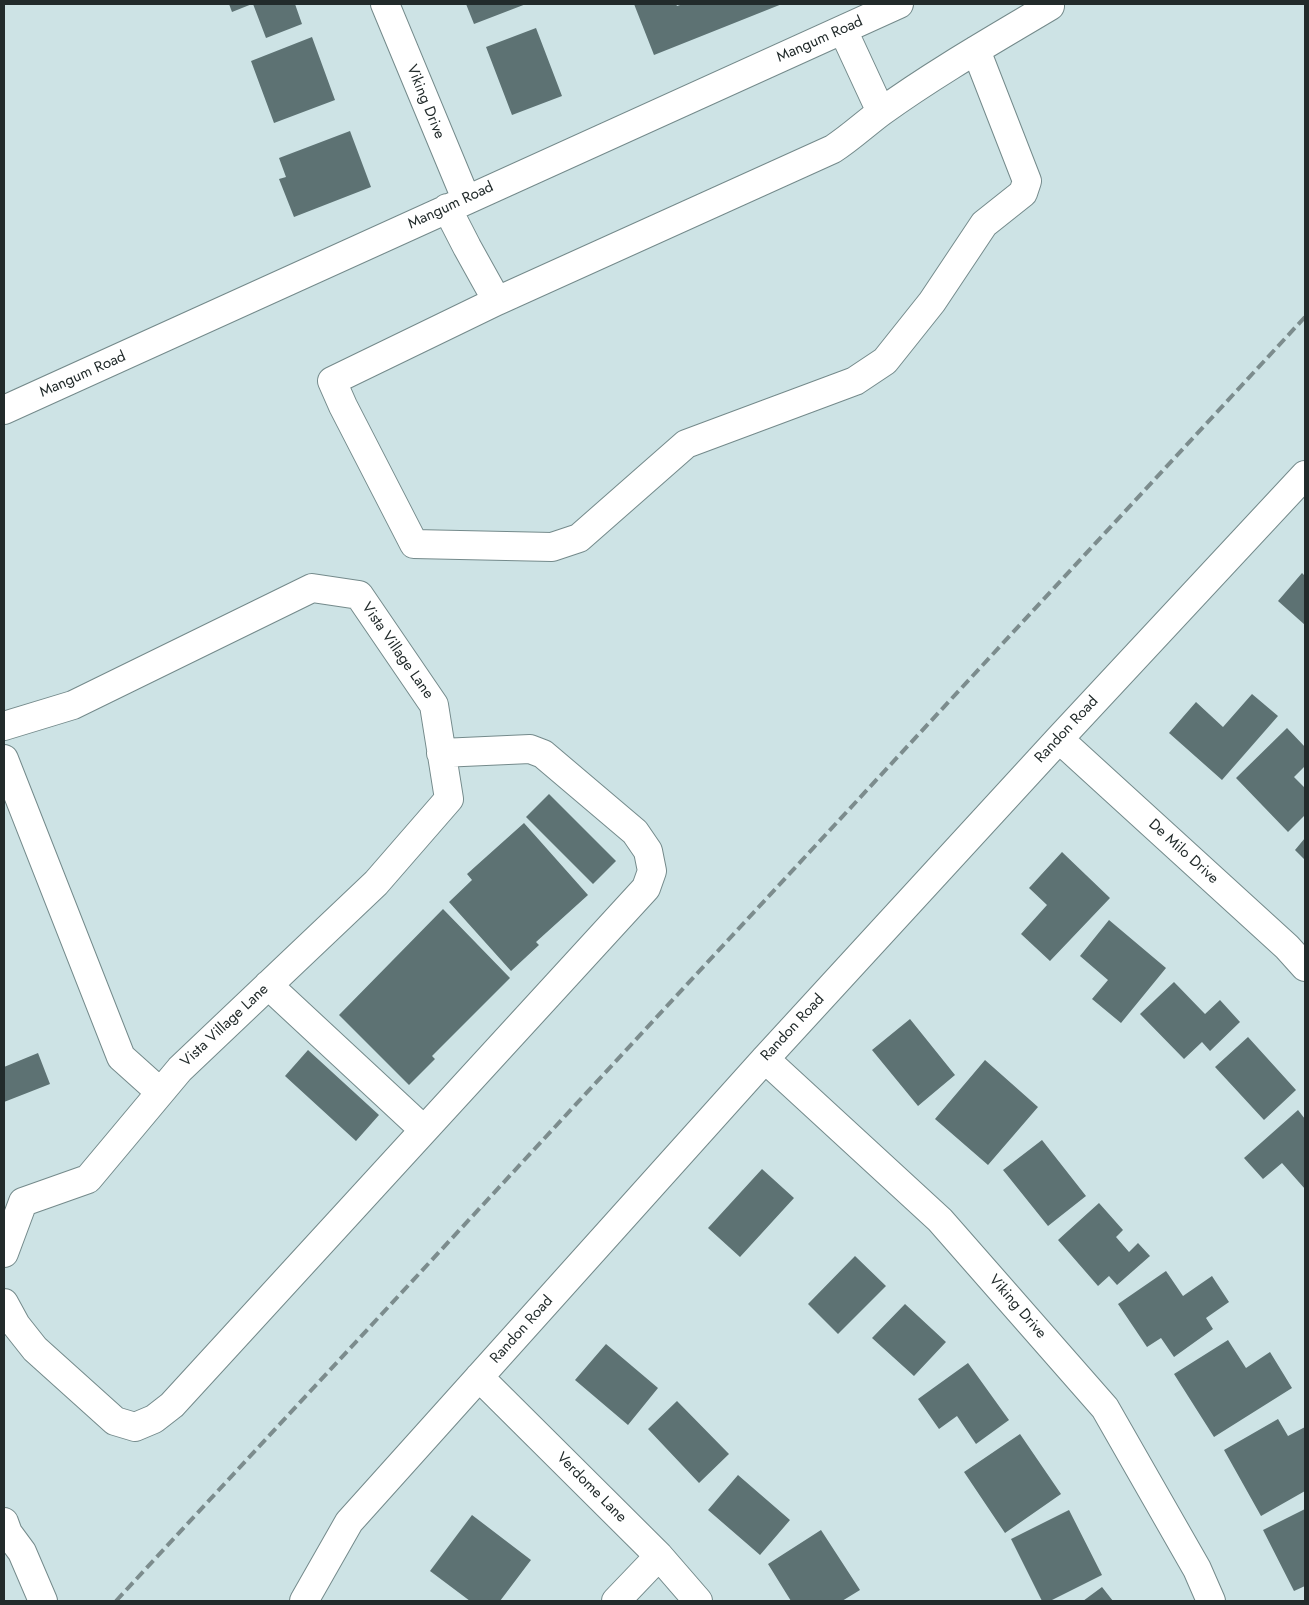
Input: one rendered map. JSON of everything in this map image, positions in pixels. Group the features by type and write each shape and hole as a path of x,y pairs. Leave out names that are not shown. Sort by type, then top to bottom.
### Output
{"street":[{"name":"Viking Drive","path":"385,4 457,204 466,247 497,301"},
{"name":"Mangum Road","path":"4,410 842,30 870,10 899,4"},
{"path":"976,50 1027,181 1023,193 984,224 932,302 886,360 855,381 686,444 579,538 552,547 414,544 343,406 332,380 497,301 832,149 881,112 976,50 1050,6 1049,4"},
{"path":"842,30 881,112"},
{"name":"Randon Road","path":"304,1601 349,1522 765,1059 1305,475"},
{"name":"Vista Village Lane","path":"4,726 73,706 312,588 358,595 434,705 449,799 376,883 180,1069 88,1178 13,1198"},
{"name":"De Milo Drive","path":"1059,739 1287,947 1305,967"},
{"path":"4,1303 16,1325 35,1349 116,1421 135,1427 154,1419 172,1404 646,888 652,871 648,851 635,832 543,754 530,749 441,753"},
{"path":"4,759 121,1057 160,1092"},
{"path":"268,985 424,1130"},
{"name":"Viking Drive","path":"765,1059 940,1220 1105,1408 1197,1569 1210,1601"},
{"path":"4,1252 13,1198"},
{"name":"Verdome Lane","path":"479,1377 660,1556 698,1601"},
{"path":"5,1530 9,1559 26,1601"},
{"path":"5,1530 22,1552 44,1601"},
{"path":"616,1601 660,1556"}],"building":[{"path":"229,4 252,4 232,12"},
{"path":"253,4 295,4 302,24 266,38"},
{"path":"466,4 526,4 474,24"},
{"path":"634,4 676,4 677,6 683,4 782,4 654,55"},
{"path":"536,28 562,96 512,115 486,47"},
{"path":"312,37 335,100 274,123 251,61"},
{"path":"350,131 371,187 294,217 279,179 286,177 279,158"},
{"path":"1302,573 1305,576 1305,625 1278,601"},
{"path":"1252,694 1278,716 1222,780 1169,733 1196,702 1223,727"},
{"path":"1287,728 1305,747 1305,766 1294,777 1305,788 1305,815 1288,832 1236,778"},
{"path":"549,794 616,861 593,884 526,817"},
{"path":"524,823 588,895 536,942 539,945 511,971 449,902 472,880 467,874"},
{"path":"1305,838 1305,860 1295,850"},
{"path":"1062,852 1110,898 1050,961 1021,934 1047,905 1029,888"},
{"path":"443,909 510,978 432,1056 435,1059 409,1085 339,1015"},
{"path":"1109,920 1166,968 1121,1023 1092,999 1108,980 1080,956"},
{"path":"1174,982 1205,1014 1220,1000 1240,1022 1210,1051 1202,1042 1184,1059 1140,1014"},
{"path":"910,1019 955,1075 918,1106 872,1050"},
{"path":"1248,1037 1296,1090 1264,1120 1215,1067"},
{"path":"308,1050 379,1115 356,1141 285,1076"},
{"path":"38,1053 50,1084 4,1102 4,1067"},
{"path":"985,1060 1038,1107 988,1165 935,1119"},
{"path":"1298,1110 1305,1119 1305,1189 1282,1163 1263,1179 1244,1158"},
{"path":"1042,1140 1086,1196 1048,1226 1003,1170"},
{"path":"762,1169 794,1198 740,1257 708,1228"},
{"path":"1099,1203 1123,1230 1116,1237 1129,1252 1138,1243 1150,1256 1117,1285 1109,1276 1098,1286 1058,1240"},
{"path":"855,1256 886,1286 838,1334 808,1304"},
{"path":"1166,1271 1183,1296 1212,1276 1229,1302 1206,1318 1213,1329 1174,1357 1161,1338 1147,1347 1118,1304"},
{"path":"905,1304 946,1342 914,1376 872,1338"},
{"path":"1228,1340 1246,1368 1270,1352 1292,1388 1214,1437 1174,1374"},
{"path":"606,1344 658,1388 628,1425 575,1380"},
{"path":"968,1363 1009,1420 976,1444 957,1416 939,1429 918,1399"},
{"path":"677,1401 729,1454 699,1483 648,1429"},
{"path":"1278,1419 1288,1436 1305,1427 1305,1491 1261,1516 1224,1450"},
{"path":"1020,1434 1061,1494 1005,1533 964,1472"},
{"path":"738,1475 790,1520 760,1555 708,1510"},
{"path":"1305,1509 1305,1586 1294,1591 1263,1530"},
{"path":"1069,1510 1102,1575 1050,1601 1042,1601 1011,1539"},
{"path":"472,1515 531,1560 500,1601 470,1601 430,1571"},
{"path":"821,1530 860,1590 842,1601 791,1601 768,1564"},
{"path":"1102,1587 1113,1601 1083,1601"}],"railway":[{"path":"116,1601 1305,317"}]}
